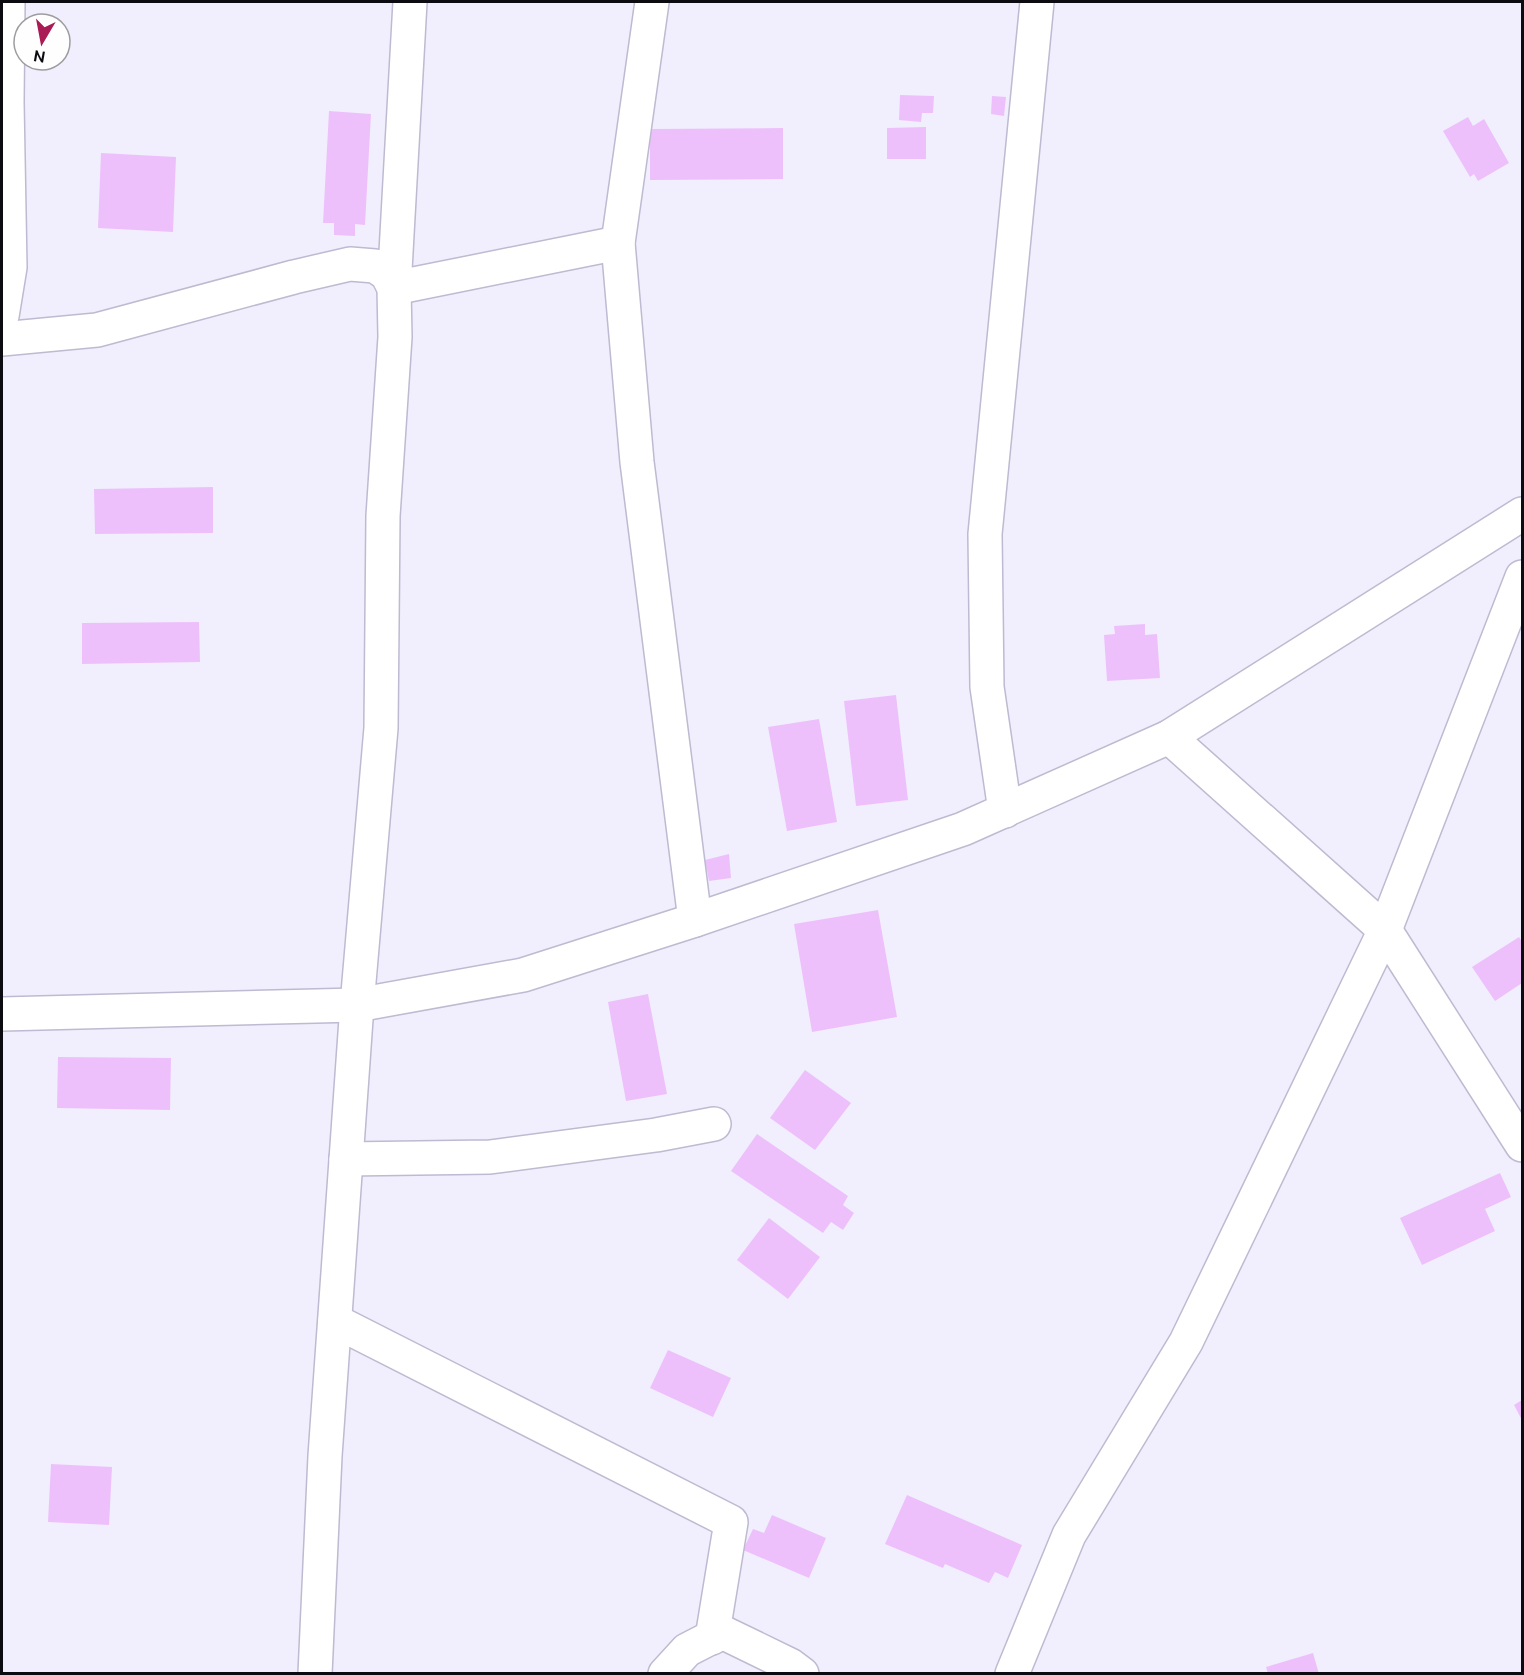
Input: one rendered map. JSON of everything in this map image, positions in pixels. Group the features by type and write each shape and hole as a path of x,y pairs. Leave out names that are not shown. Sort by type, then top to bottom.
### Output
{"street":[{"path":"2,315 10,267 4,68 8,2"},
{"path":"315,1674 325,1456 357,1005 381,728 382,516 395,337 394,288 410,2"},
{"path":"652,2 618,243 637,462 695,920"},
{"path":"1005,811 987,687 985,534 1037,2"},
{"path":"394,288 618,243"},
{"path":"2,339 97,330 350,264 375,266 387,274 394,288"},
{"path":"2,1014 357,1005 523,975 695,920 963,829 1169,737 1522,514"},
{"path":"1012,1674 1069,1535 1186,1342 1385,930 1522,576"},
{"path":"1169,737 1385,930 1522,1144"},
{"path":"346,1159 490,1157 656,1135 714,1124"},
{"path":"335,1321 731,1522 712,1638"},
{"path":"665,1674 687,1650 722,1632 790,1665 802,1674"}],"building":[{"path":"900,95 934,96 933,113 922,113 921,122 899,120"},
{"path":"992,96 1006,97 1004,116 991,114"},
{"path":"329,111 371,114 365,225 355,224 355,236 334,235 334,223 323,223"},
{"path":"1468,117 1473,126 1484,119 1509,163 1478,181 1474,174 1470,177 1443,131"},
{"path":"926,127 926,159 887,159 887,128"},
{"path":"783,128 783,179 650,180 650,129"},
{"path":"101,153 176,157 173,232 98,228"},
{"path":"213,487 213,533 95,534 94,489"},
{"path":"199,622 200,662 82,664 82,623"},
{"path":"1145,624 1145,635 1157,634 1160,678 1107,681 1104,635 1115,634 1114,626"},
{"path":"896,695 908,800 856,806 844,701"},
{"path":"819,719 837,822 787,831 768,727"},
{"path":"729,854 731,878 709,881 705,860"},
{"path":"878,910 897,1017 812,1032 794,924"},
{"path":"1519,937 1522,942 1522,983 1495,1001 1472,967"},
{"path":"648,994 667,1094 626,1101 608,1002"},
{"path":"58,1057 171,1058 170,1110 57,1108"},
{"path":"805,1070 851,1103 815,1150 770,1118"},
{"path":"757,1134 848,1196 843,1205 854,1213 843,1230 831,1222 823,1233 731,1171"},
{"path":"1500,1173 1511,1197 1485,1209 1495,1231 1422,1265 1400,1218"},
{"path":"769,1218 820,1257 788,1299 737,1260"},
{"path":"668,1350 731,1378 713,1417 650,1388"},
{"path":"1522,1400 1522,1420 1514,1405"},
{"path":"51,1464 112,1467 109,1525 48,1522"},
{"path":"907,1495 1022,1545 1008,1578 995,1572 989,1583 945,1564 943,1568 885,1544"},
{"path":"772,1515 826,1538 809,1578 743,1550 753,1529 764,1533"},
{"path":"1313,1653 1319,1674 1268,1674 1266,1667"}]}
